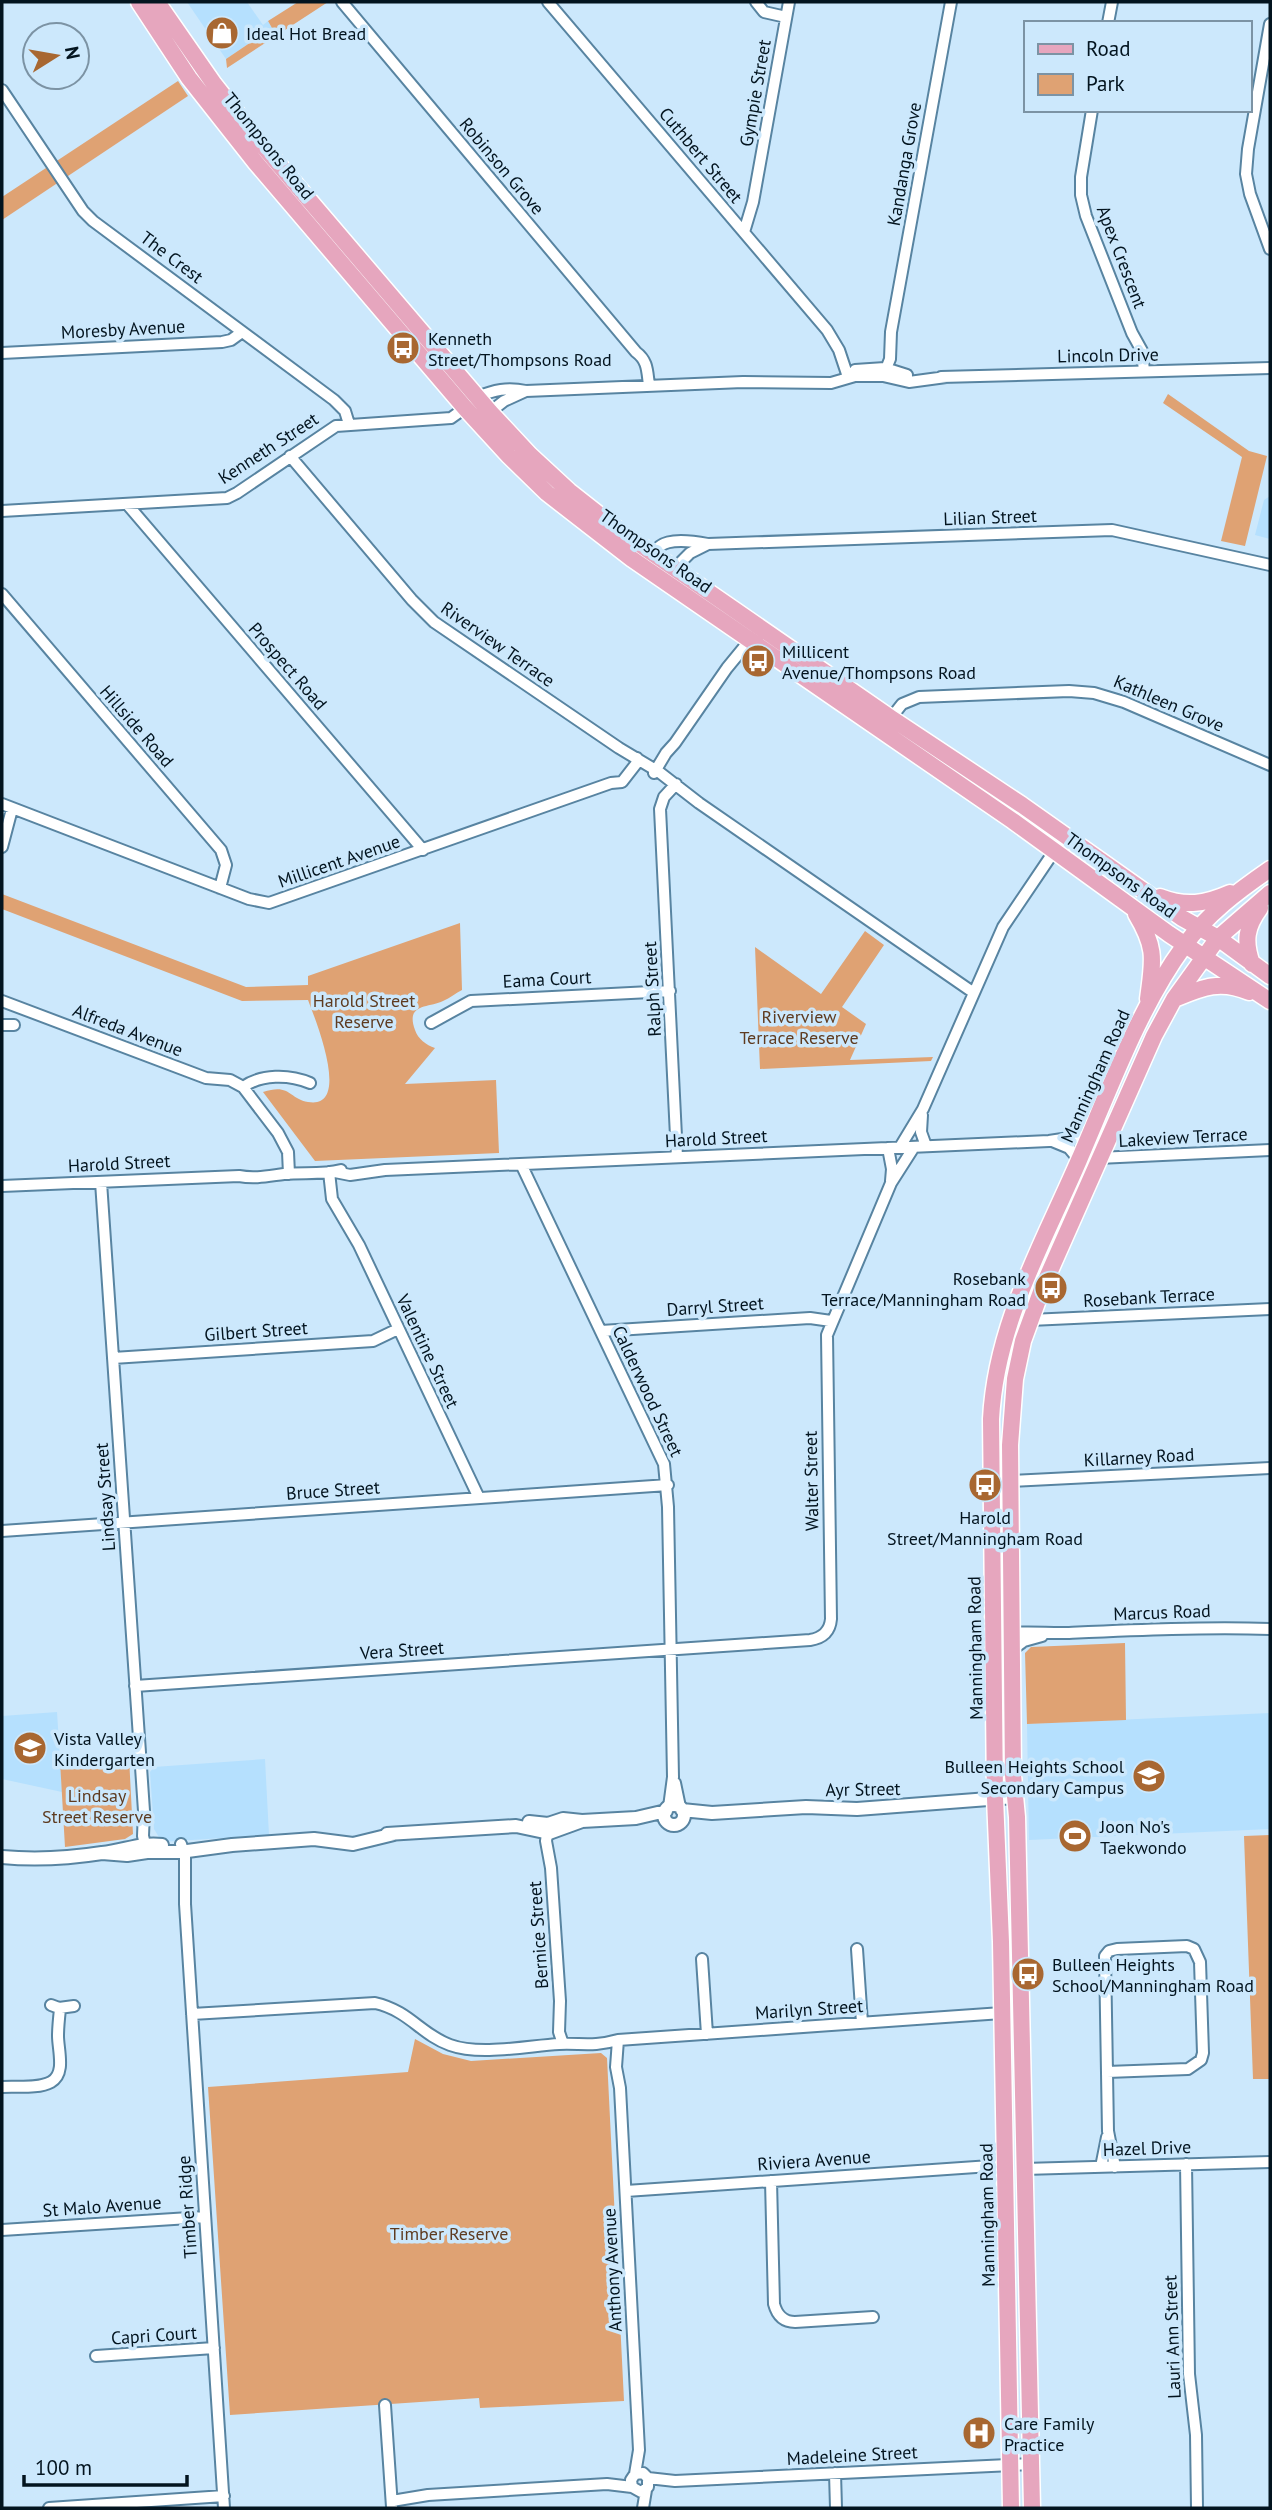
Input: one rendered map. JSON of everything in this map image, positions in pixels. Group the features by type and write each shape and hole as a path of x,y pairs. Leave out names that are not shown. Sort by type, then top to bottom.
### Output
{"main road":[{"name":"Thompsons Road","path":"139,2 189,78 257,163 471,403"},
{"name":"Thompsons Road","path":"157,2 214,84 471,403 509,456 547,493 653,573 750,633 886,724 1133,907 1270,1001"},
{"path":"471,403 480,413 490,412"},
{"name":"Thompsons Road","path":"490,412 530,456 560,483 616,528 673,568 750,633"},
{"name":"Thompsons Road","path":"886,724 1022,805 1142,891 1218,938 1270,976"},
{"name":"Manningham Road","path":"1011,2508 1002,2013 995,1798 991,1419 995,1375 1012,1313 1147,1008 1185,944 1199,927 1270,869"},
{"path":"1142,891 1173,902 1193,905 1214,900 1251,882"},
{"path":"1252,964 1246,942 1248,930 1255,914 1270,894"},
{"name":"Manningham Road","path":"1032,2508 1015,1797 1010,1481 1012,1399 1030,1320 1138,1069 1174,999 1218,938 1270,894"},
{"path":"1133,907 1150,937 1153,948 1147,1008"},
{"path":"1174,999 1202,987 1220,984 1239,988 1270,1001"}],"street":[{"name":"Robinson Grove","path":"342,2 646,362 644,385"},
{"name":"Cuthbert Street","path":"548,2 827,330 848,373"},
{"path":"757,2 764,12 788,9"},
{"name":"Kandanga Grove","path":"884,371 951,2"},
{"path":"1108,21 1112,2"},
{"name":"Gympie Street","path":"744,232 753,202 788,9"},
{"path":"1270,24 1246,174 1250,194 1270,249"},
{"name":"The Crest","path":"2,90 88,216 334,400 345,411 349,424"},
{"name":"Apex Crescent","path":"1092,112 1081,177 1081,195 1086,216 1132,333 1142,351 1139,372"},
{"name":"Moresby Avenue","path":"2,353 222,342 243,332"},
{"name":"Lincoln Drive","path":"471,403 500,389 526,391 644,385 810,381 831,383 848,373 884,371 909,382 946,377 1270,368"},
{"name":"Lincoln Drive","path":"490,412 504,401 526,391"},
{"name":"Kenneth Street","path":"2,511 227,498 331,428 349,424 450,418 471,403"},
{"name":"Riverview Terrace","path":"290,456 425,614 974,993"},
{"name":"Prospect Road","path":"127,504 423,850"},
{"name":"Lilian Street","path":"653,554 657,548 670,542 708,544 1112,530 1270,565"},
{"path":"653,554 653,573 673,568 690,553 708,544"},
{"name":"Hillside Road","path":"2,594 220,850 226,865 220,888"},
{"path":"656,772 750,633"},
{"name":"Kathleen Grove","path":"886,724 902,704 919,697 1094,692 1124,702 1270,765"},
{"name":"Millicent Avenue","path":"11,808 257,902 269,903 611,783 635,761"},
{"name":"Ralph Street","path":"674,787 662,820 677,1157"},
{"path":"2,845 11,808"},
{"path":"894,1148 923,1109 1003,927 1055,850"},
{"name":"Eama Court","path":"431,1023 471,1001 670,991"},
{"name":"Alfreda Avenue","path":"2,1001 206,1078 230,1080 243,1087"},
{"path":"2,1025 15,1025"},
{"path":"289,1174 288,1152 278,1133 243,1087 261,1078 296,1078 310,1083"},
{"path":"923,1109 921,1132 926,1146"},
{"name":"Harold Street","path":"2,1186 239,1176 250,1172 270,1171 350,1175 385,1170 1049,1141 1089,1135"},
{"path":"1049,1141 1065,1144 1079,1160"},
{"name":"Walter Street","path":"671,1649 810,1640 822,1636 828,1630 831,1619 826,1342 831,1321 891,1184 914,1147"},
{"name":"Walter Street","path":"891,1184 894,1148"},
{"name":"Lakeview Terrace","path":"1098,1158 1270,1150"},
{"name":"Calderwood Street","path":"521,1164 662,1459 667,1485 674,1813"},
{"name":"Valentine Street","path":"329,1172 331,1195 359,1245 479,1498"},
{"name":"Lindsay Street","path":"102,1182 147,1846"},
{"name":"Rosebank Terrace","path":"1030,1320 1270,1309"},
{"name":"Darryl Street","path":"601,1331 810,1318 831,1321"},
{"name":"Gilbert Street","path":"113,1358 373,1341 398,1329"},
{"name":"Killarney Road","path":"1010,1481 1270,1468"},
{"name":"Bruce Street","path":"2,1531 667,1485"},
{"name":"Marcus Road","path":"994,1637 1013,1632 1055,1634 1205,1627 1270,1629"},
{"name":"Marcus Road","path":"1013,1648 1030,1638 1055,1634"},
{"name":"Vera Street","path":"135,1686 671,1649"},
{"name":"Ayr Street","path":"2,1857 102,1853 127,1855 147,1846 181,1849 314,1839 353,1844 394,1834 516,1826 533,1821 549,1829 563,1819 582,1821 674,1813 806,1807 857,1809 1015,1797"},
{"name":"Bernice Street","path":"549,1829 553,1850 551,1867 560,2001 565,2025 563,2044"},
{"name":"Timber Ridge","path":"181,1849 224,2502"},
{"name":"Ayr Street","path":"2,1864 26,1858"},
{"path":"1107,2072 1188,2069 1201,2060 1200,1962 1194,1949 1186,1946 1117,1949 1107,1953 1105,1961 1108,2131 1115,2167"},
{"path":"857,1949 862,2023"},
{"path":"702,1959 707,2034"},
{"name":"Marilyn Street","path":"192,2014 375,2003 401,2012 429,2034 452,2046 463,2048 589,2045 618,2040 1002,2013"},
{"path":"2,2087 42,2085 57,2077 60,2066 55,2007 74,2006"},
{"name":"Anthony Avenue","path":"618,2040 616,2067 620,2088 626,2191 641,2508"},
{"path":"1101,2167 1108,2131"},
{"name":"Hazel Drive","path":"1024,2169 1270,2162"},
{"name":"Lauri Ann Street","path":"1186,2164 1189,2374 1196,2435 1197,2508"},
{"name":"Riviera Avenue","path":"626,2191 1005,2165"},
{"path":"771,2181 774,2304 778,2314 786,2321 795,2322 873,2317"},
{"name":"St Malo Avenue","path":"2,2230 205,2217"},
{"name":"Capri Court","path":"96,2356 214,2348"},
{"path":"385,2405 391,2501"},
{"name":"Madeleine Street","path":"391,2501 428,2495 640,2482 1031,2464"},
{"path":"835,2473 836,2508"},
{"path":"49,2508 224,2502"}],"shaded area":[{"path":"187,2 247,2 263,25 268,21 272,28 226,59"},
{"path":"1270,496 1270,539 1255,535 1264,500"},
{"name":"Vista Valley Kindergarten","path":"57,1712 62,1792 2,1779 2,1716"},
{"name":"Bulleen Heights School Secondary Campus","path":"1270,1713 1270,1829 1029,1840 1027,1724"},
{"path":"265,1759 269,1835 162,1842 154,1829 150,1772 154,1767"}],"green space":[{"path":"298,2 328,2 227,68 226,59 272,28 268,21"},
{"path":"178,81 188,96 2,220 2,197"},
{"path":"1168,394 1249,451 1267,456 1245,546 1221,541 1242,457 1163,403"},
{"name":"Harold Street Reserve","path":"2,894 246,987 308,985 308,976 460,923 462,990 443,1001 420,1008 413,1015 418,1036 435,1048 405,1084 496,1080 499,1153 315,1161 263,1092 284,1090 308,1102 321,1101 328,1092 329,1077 323,1041 308,1000 242,1001 2,909"},
{"name":"Riverview Terrace Reserve","path":"865,931 884,945 842,1007 866,1024 850,1060 933,1057 931,1061 760,1069 755,947 821,994"},
{"path":"1125,1643 1126,1720 1027,1724 1025,1653 1031,1647"},
{"name":"Lindsay Street Reserve","path":"129,1757 133,1834 125,1839 65,1847 60,1761"},
{"path":"1270,1835 1270,2079 1253,2079 1244,1836"},
{"name":"Timber Reserve","path":"415,2039 443,2054 471,2061 601,2053 607,2058 624,2401 480,2408 479,2398 230,2415 208,2087 408,2072"}],"place":[{"name":"Ideal Hot Bread","path":"222,33"},
{"name":"Kenneth Street/Thompsons Road","path":"403,348"},
{"name":"Millicent Avenue/Thompsons Road","path":"758,661"},
{"name":"Rosebank Terrace/Manningham Road","path":"1051,1288"},
{"name":"Harold Street/Manningham Road","path":"985,1485"},
{"name":"Vista Valley Kindergarten","path":"30,1748"},
{"name":"Bulleen Heights School Secondary Campus","path":"1149,1776"},
{"name":"Joon No's Taekwondo","path":"1075,1836"},
{"name":"Bulleen Heights School/Manningham Road","path":"1028,1974"},
{"name":"Care Family Practice","path":"979,2433"}]}
